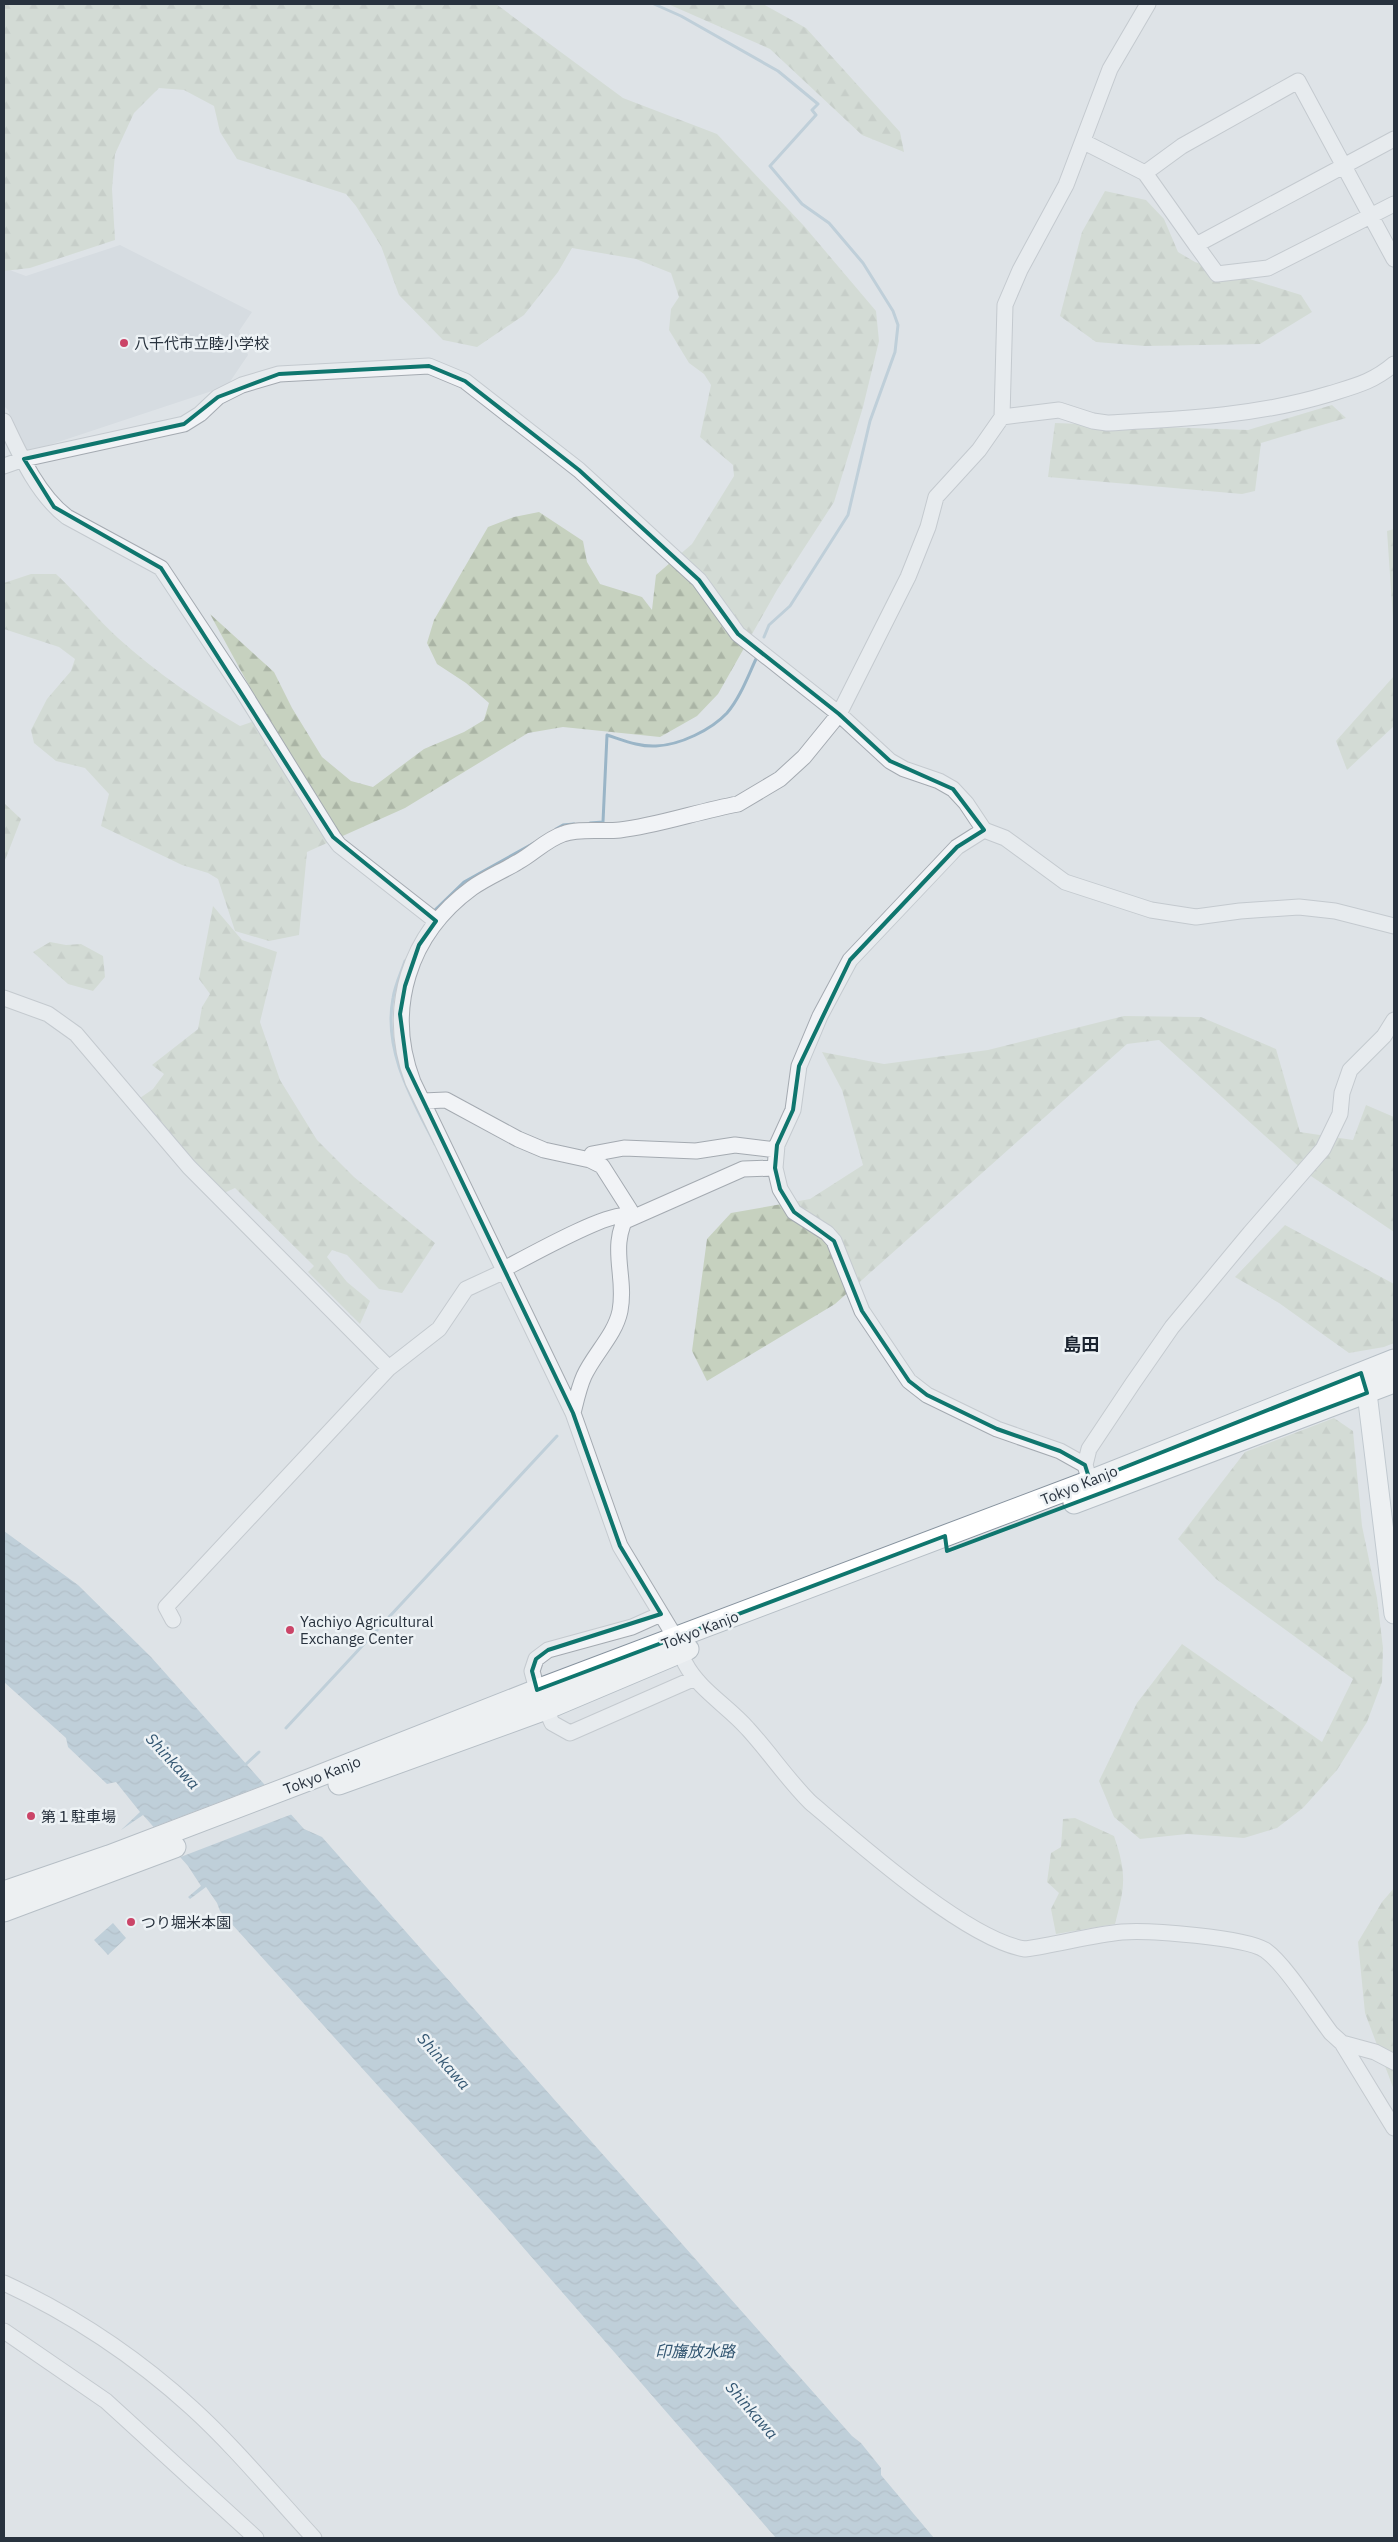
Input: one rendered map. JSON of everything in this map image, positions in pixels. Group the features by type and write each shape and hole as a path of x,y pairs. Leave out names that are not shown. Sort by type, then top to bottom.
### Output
{"highway":[{"name":"Tokyo Kanjo","path":"4,1911 114,1862 1364,1383 1394,1360"},
{"name":"Tokyo Kanjo","path":"1364,1383 1394,1382"},
{"name":"Tokyo Kanjo","path":"946,1544 1087,1473 1117,1478"},
{"name":"Tokyo Kanjo","path":"4,1892 114,1862"}],"main road":[{"path":"1364,1383 1394,1614"}],"street":[{"path":"672,1632 620,1546 572,1413 407,1067 401,1038 400,1014 405,986 419,945 436,921 472,887 528,857 564,833 620,830 738,804 780,779 804,756 839,714 908,577 928,527 936,497 979,450 1002,417 1005,305 1020,270 1066,184 1084,142 1110,69 1148,4"},
{"path":"1145,173 1182,146 1298,81 1394,259"},
{"path":"1196,245 1394,139"},
{"path":"1084,142 1145,173 1216,274 1247,272 1268,268 1394,204"},
{"path":"1002,417 1059,410 1093,421 1107,422 1261,411 1371,381 1394,364"},
{"path":"4,466 24,458 184,424 200,414 218,396 242,385 279,374 429,366 465,381 579,470 699,580 738,634 839,714 890,761 916,774 939,781 953,789 966,803 984,830 1005,838 1066,882 1151,910 1205,918 1240,911 1299,907 1335,911 1394,926"},
{"path":"4,422 42,493 54,507 67,517 144,556 161,568 242,690 339,845 436,921"},
{"path":"984,830 957,847 850,960 820,1016 798,1066 794,1110 776,1150 775,1168 780,1189 794,1212 828,1232 834,1241 862,1311 909,1380 927,1395 997,1429 1060,1451 1087,1473 1094,1442 1172,1327 1250,1232 1323,1150 1340,1114 1342,1092 1350,1070 1384,1036 1394,1020"},
{"path":"4,998 48,1014 76,1034 123,1087 179,1156 389,1368"},
{"path":"423,1101 446,1100 518,1139 544,1150 590,1160 602,1166 630,1210 624,1219 617,1240 622,1295 620,1313 584,1375 572,1413"},
{"path":"590,1160 592,1154 624,1148 696,1151 736,1145 776,1150"},
{"path":"624,1219 743,1169 775,1168"},
{"path":"173,1620 166,1607 389,1368 438,1329 466,1289 599,1222 619,1214 624,1219"},
{"path":"661,1614 632,1627 548,1650 536,1659 532,1671 541,1699 552,1723 570,1733 693,1679"},
{"path":"685,1663 693,1679 712,1693 748,1728 792,1784 810,1802 906,1880 985,1934 1013,1947 1025,1949 1123,1932 1206,1937 1251,1944 1265,1950 1277,1961 1331,2033 1342,2043 1394,2128"},
{"path":"1342,2043 1375,2052 1394,2062"},
{"path":"4,2283 78,2321 127,2355 166,2386 220,2437 314,2538"},
{"path":"4,2331 106,2401 256,2538"}],"highlighted area":[{"path":"429,366 465,381 579,470 699,580 738,634 839,714 890,761 953,789 984,830 957,847 850,960 799,1066 793,1110 777,1145 775,1168 780,1189 794,1212 834,1241 862,1311 909,1381 927,1395 997,1429 1060,1451 1085,1465 1090,1481 1361,1373 1367,1393 947,1551 945,1536 537,1690 532,1671 536,1659 548,1650 661,1614 620,1546 573,1413 407,1067 400,1014 405,986 419,945 436,921 333,837 161,568 54,507 24,459 184,424 218,397 279,374"}],"shaded area":[{"name":"八千代市立睦小学校","path":"120,245 252,312 239,331 248,355 227,386 25,453 8,410 4,406 4,268 26,276"}],"green space":[{"path":"4,4 496,4 623,98 717,134 804,226 876,311 879,341 863,407 834,502 777,590 718,694 697,716 660,737 563,727 528,733 405,808 307,852 299,935 269,941 235,931 218,879 208,873 182,865 101,826 109,794 85,768 56,761 34,743 31,730 47,699 71,671 75,659 59,647 4,629 4,583 31,574 56,574 118,638 192,696 240,726 266,717 210,614 274,672 292,708 322,757 351,781 373,787 424,749 464,732 484,720 489,703 466,683 437,664 427,643 434,620 488,527 514,517 539,512 583,541 587,562 600,584 642,597 652,610 656,575 692,544 734,476 733,465 700,437 711,385 704,374 689,363 669,330 671,309 679,297 671,273 636,259 572,248 558,272 524,315 477,347 443,340 399,295 381,246 356,206 346,194 237,159 220,132 214,106 184,90 159,88 134,113 115,154 112,189 115,240 30,268 4,271"},
{"path":"668,4 763,4 806,28 900,132 904,152 862,135 770,49"},
{"path":"1105,191 1146,200 1164,219 1178,252 1195,262 1301,295 1312,312 1260,344 1145,346 1096,342 1060,316 1082,232"},
{"path":"1332,405 1346,418 1261,443 1255,491 1242,494 1048,477 1055,423 1248,430"},
{"path":"1394,529 1394,634 1387,531"},
{"path":"1394,676 1394,726 1347,770 1336,741"},
{"path":"4,803 21,819 4,863"},
{"path":"213,906 242,940 277,952 260,1022 280,1080 317,1140 354,1177 435,1243 402,1293 379,1289 347,1255 332,1250 327,1257 347,1282 370,1301 360,1324 308,1272 314,1266 235,1188 224,1193 168,1135 140,1098 153,1089 164,1074 152,1065 198,1029 202,1007 210,994 199,979"},
{"path":"50,942 66,945 81,944 103,956 105,977 93,991 68,984 33,952"},
{"path":"1124,1016 1201,1017 1276,1049 1300,1132 1353,1140 1366,1105 1394,1117 1394,1232 1305,1172 1159,1040 1127,1044 835,1304 707,1381 692,1351 707,1239 731,1213 810,1199 863,1165 842,1090 822,1052 884,1064 988,1050"},
{"path":"1285,1225 1394,1284 1394,1343 1384,1347 1349,1353 1279,1303 1235,1277"},
{"path":"1334,1418 1353,1431 1362,1526 1377,1598 1383,1648 1382,1682 1367,1722 1337,1770 1303,1808 1277,1828 1244,1838 1187,1834 1140,1839 1114,1817 1099,1781 1137,1703 1182,1644 1322,1742 1353,1679 1216,1579 1178,1539 1245,1452"},
{"path":"1075,1818 1114,1836 1123,1871 1123,1889 1115,1924 1056,1934 1051,1909 1059,1893 1047,1882 1051,1853 1061,1847 1063,1819"},
{"path":"1394,1888 1394,2090 1365,2013 1358,1942 1382,1902"}],"water":[{"name":"印旛放水路","path":"4,1531 78,1585 151,1657 304,1829 322,1837 852,2436 861,2443 881,2468 881,2475 934,2538 776,2538 502,2223 220,1911 206,1887 190,1899 188,1897 201,1886 188,1866 143,1815 121,1830 140,1812 116,1782 107,1784 68,1747 66,1738 4,1682"},
{"path":"113,1923 126,1938 108,1955 94,1940"}],"pier":[{"path":"269,1783 295,1813 178,1858 151,1828"}],"waterway":[{"path":"654,4 681,16 778,71 818,104 812,110 816,115 770,166 802,204 829,223 863,263 893,311 898,325 895,352 870,421 848,515 790,606 769,625 764,637"},
{"path":"590,823 603,822 607,735 631,743 656,746 685,740 704,731 732,707 756,659"},
{"path":"556,829 563,825 574,824"},
{"path":"434,911 464,882 534,843"},
{"path":"405,961 393,998 392,1037 396,1056 409,1092 435,1144"},
{"path":"286,1728 557,1436"},
{"path":"245,1765 259,1752"}],"place":[{"name":"八千代市立睦小学校","path":"124,343"},
{"name":"Yachiyo Agricultural Exchange Center","path":"290,1630"},
{"name":"第１駐車場","path":"31,1816"},
{"name":"つり堀米本園","path":"131,1922"}],"district":[{"name":"島田","path":"1081,1344"}],"water label":[{"name":"Shinkawa","path":"173,1761"},
{"name":"Shinkawa","path":"444,2061"},
{"name":"Shinkawa","path":"752,2410"}]}
